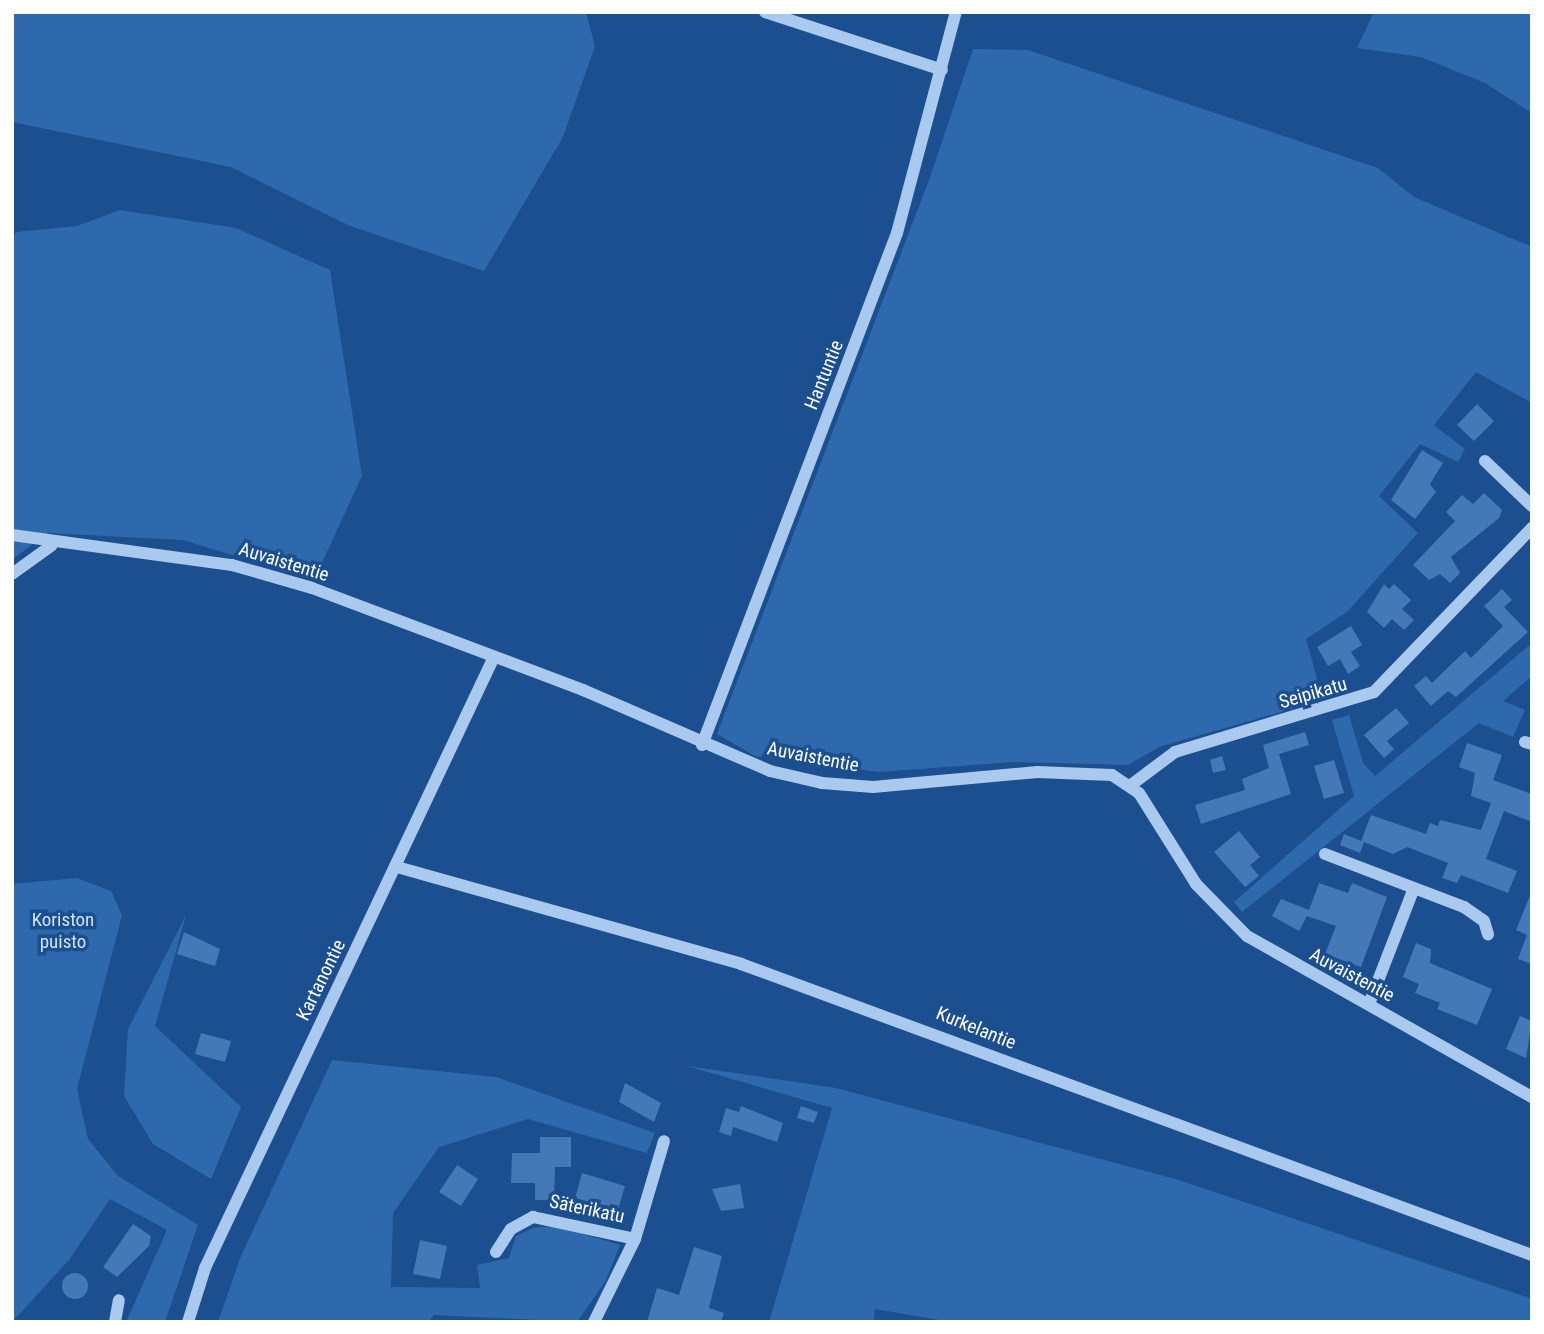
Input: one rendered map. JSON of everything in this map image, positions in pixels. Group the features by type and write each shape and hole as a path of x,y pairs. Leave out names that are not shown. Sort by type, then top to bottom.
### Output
{"street":[{"path":"765,12 942,70"},
{"name":"Hantuntie","path":"702,744 869,313 921,159 956,12"},
{"path":"1485,461 1532,506"},
{"name":"Seipikatu","path":"1131,785 1175,752 1374,692 1532,528"},
{"name":"Auvaistentie","path":"12,535 52,545 232,565 494,657 770,771 873,788 1081,771 1131,785 1202,891 1234,926 1532,1097"},
{"path":"12,574 52,545"},
{"name":"Kartanontie","path":"188,1322 211,1257 494,657"},
{"path":"1325,854 1472,910 1488,934"},
{"name":"Kurkelantie","path":"397,867 741,964 1532,1255"},
{"path":"1369,1004 1413,888"},
{"path":"635,1239 664,1141"},
{"name":"Säterikatu","path":"496,1252 511,1229 533,1217 635,1239 594,1322"},
{"path":"115,1322 119,1300"}],"green space":[{"path":"12,12 586,12 595,46 563,137 484,271 350,226 231,167 12,122"},
{"path":"1374,12 1532,12 1532,113 1485,83 1421,57 1357,48"},
{"path":"973,49 1028,50 1378,168 1414,197 1532,247 1532,403 1476,372 1434,425 1465,449 1458,462 1420,444 1379,496 1418,533 1347,612 1306,639 1323,700 1159,747 1128,765 1013,762 879,772 755,756 717,734 929,180"},
{"path":"120,210 236,228 330,270 362,476 314,580 183,540 47,533 12,560 12,239 16,232 77,226"},
{"path":"1532,643 1532,676 1503,701 1525,710 1513,737 1479,723 1242,912 1234,902 1354,796 1332,720 1349,715 1363,763 1375,776"},
{"name":"Koriston puisto","path":"77,878 111,891 122,915 77,1089 88,1139 118,1176 198,1225 165,1322 126,1322 167,1230 110,1199 69,1260 12,1322 12,884"},
{"path":"186,915 155,1026 241,1107 211,1179 153,1144 124,1096 128,1029"},
{"path":"332,1060 496,1077 655,1133 647,1153 528,1119 439,1147 393,1213 391,1287 480,1288 477,1265 509,1258 516,1236 533,1228 556,1226 620,1245 605,1282 577,1322 434,1315 428,1322 218,1322 241,1256"},
{"path":"687,1066 836,1088 1179,1180 1532,1299 1532,1322 951,1322 875,1309 874,1322 769,1322 832,1108"}],"building":[{"path":"1477,404 1494,421 1474,441 1457,425"},
{"path":"1422,450 1443,463 1430,484 1436,492 1415,519 1391,500"},
{"path":"1484,493 1502,510 1499,518 1451,557 1460,573 1450,583 1440,574 1429,580 1413,565 1455,521 1446,512 1462,495 1473,504"},
{"path":"1384,584 1389,589 1394,584 1411,600 1402,609 1414,620 1404,630 1392,619 1384,628 1367,612"},
{"path":"1502,589 1512,600 1504,607 1528,632 1456,697 1448,691 1431,706 1414,686 1426,676 1432,683 1465,651 1471,658 1503,626 1484,606"},
{"path":"1351,626 1362,645 1351,652 1360,666 1348,674 1340,659 1328,666 1317,647"},
{"path":"1396,708 1409,723 1387,741 1394,749 1384,758 1364,735"},
{"path":"1305,732 1309,745 1279,754 1291,794 1201,824 1195,805 1245,790 1242,779 1269,768 1263,745"},
{"path":"1467,743 1502,755 1493,780 1532,794 1532,822 1504,811 1486,859 1517,871 1508,893 1461,875 1457,883 1442,878 1448,863 1407,847 1393,854 1364,842 1360,853 1340,845 1344,834 1361,841 1371,815 1426,834 1430,823 1438,826 1440,820 1481,830 1491,803 1471,796 1475,773 1459,767"},
{"path":"1222,756 1226,770 1213,773 1210,760"},
{"path":"1334,760 1344,793 1324,799 1314,766"},
{"path":"1239,831 1260,857 1250,865 1259,876 1245,887 1214,852"},
{"path":"1319,883 1348,893 1352,883 1387,897 1361,967 1325,954 1336,926 1307,916 1299,931 1272,916 1281,899 1309,910"},
{"path":"1531,893 1532,964 1518,959 1527,935 1516,930"},
{"path":"184,932 220,949 215,966 177,954"},
{"path":"1416,943 1431,949 1430,963 1492,989 1477,1025 1437,1009 1440,1003 1415,993 1419,984 1403,977"},
{"path":"1520,1016 1532,1021 1526,1058 1506,1049"},
{"path":"201,1033 231,1041 225,1062 195,1054"},
{"path":"625,1083 661,1103 654,1122 619,1102"},
{"path":"741,1106 783,1123 777,1142 733,1127 731,1136 719,1132 726,1108 739,1112"},
{"path":"801,1106 818,1112 814,1123 797,1118"},
{"path":"540,1137 571,1137 571,1167 555,1167 554,1200 535,1200 535,1183 511,1183 512,1153 540,1153"},
{"path":"457,1165 478,1179 461,1206 439,1192"},
{"path":"582,1173 625,1186 618,1210 575,1198"},
{"path":"740,1184 744,1208 721,1211 712,1189"},
{"path":"133,1224 151,1236 149,1246 117,1277 103,1267"},
{"path":"420,1240 447,1246 440,1279 413,1274"},
{"path":"694,1247 722,1256 709,1308 724,1313 721,1322 647,1322 657,1288 679,1295"},
{"path":"75,1273 84,1277 88,1286 84,1295 75,1299 66,1295 62,1286 66,1277"}]}
